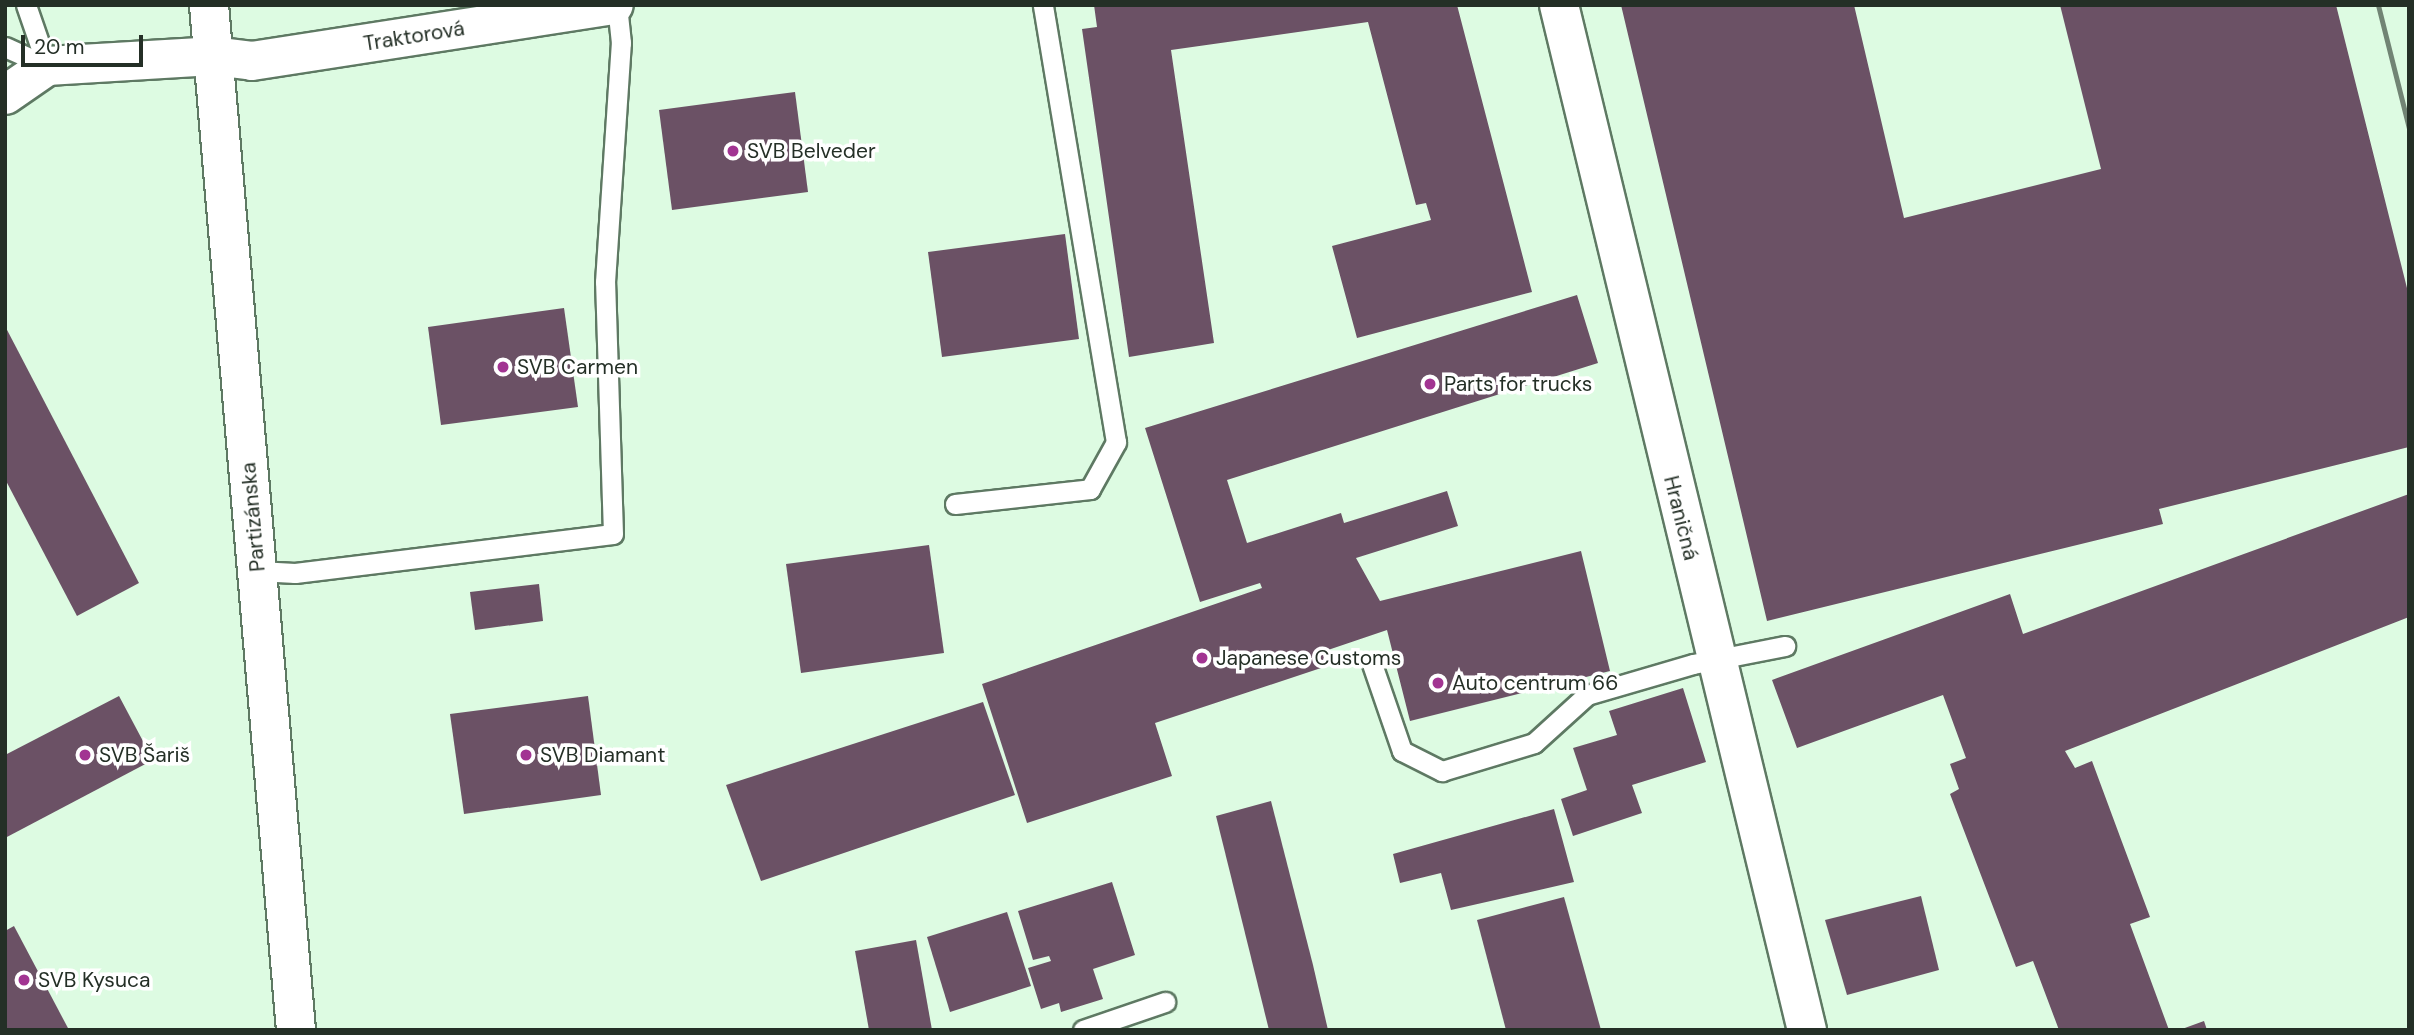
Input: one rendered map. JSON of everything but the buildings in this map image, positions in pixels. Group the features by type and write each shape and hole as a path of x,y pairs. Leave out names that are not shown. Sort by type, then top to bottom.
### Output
{"street":[{"name":"Partizánska","path":"209,5 296,1030"},
{"name":"Traktorová","path":"47,66 214,56 252,61 479,16 616,5"},
{"name":"Hraničná","path":"1559,5 1807,1030"},
{"path":"5,95 47,66"}],"lane":[{"path":"26,5 47,66"},
{"path":"258,571 295,573 613,534 605,282 621,43 616,5"},
{"path":"955,504 1090,489 1116,442 1043,5"},
{"path":"5,47 47,66"},
{"path":"1373,664 1402,751 1442,771 1534,744 1587,695 1717,660 1785,646"},
{"path":"1083,1030 1166,1002"}],"railway":[{"path":"2378,5 2409,128"}],"place":[{"name":"SVB Belveder","path":"733,151"},
{"name":"SVB Carmen","path":"503,367"},
{"name":"Parts for trucks","path":"1430,384"},
{"name":"Japanese Customs","path":"1202,658"},
{"name":"Auto centrum 66","path":"1438,683"},
{"name":"SVB Šariš","path":"85,755"},
{"name":"SVB Diamant","path":"526,755"},
{"name":"SVB Kysuca","path":"24,980"}]}
